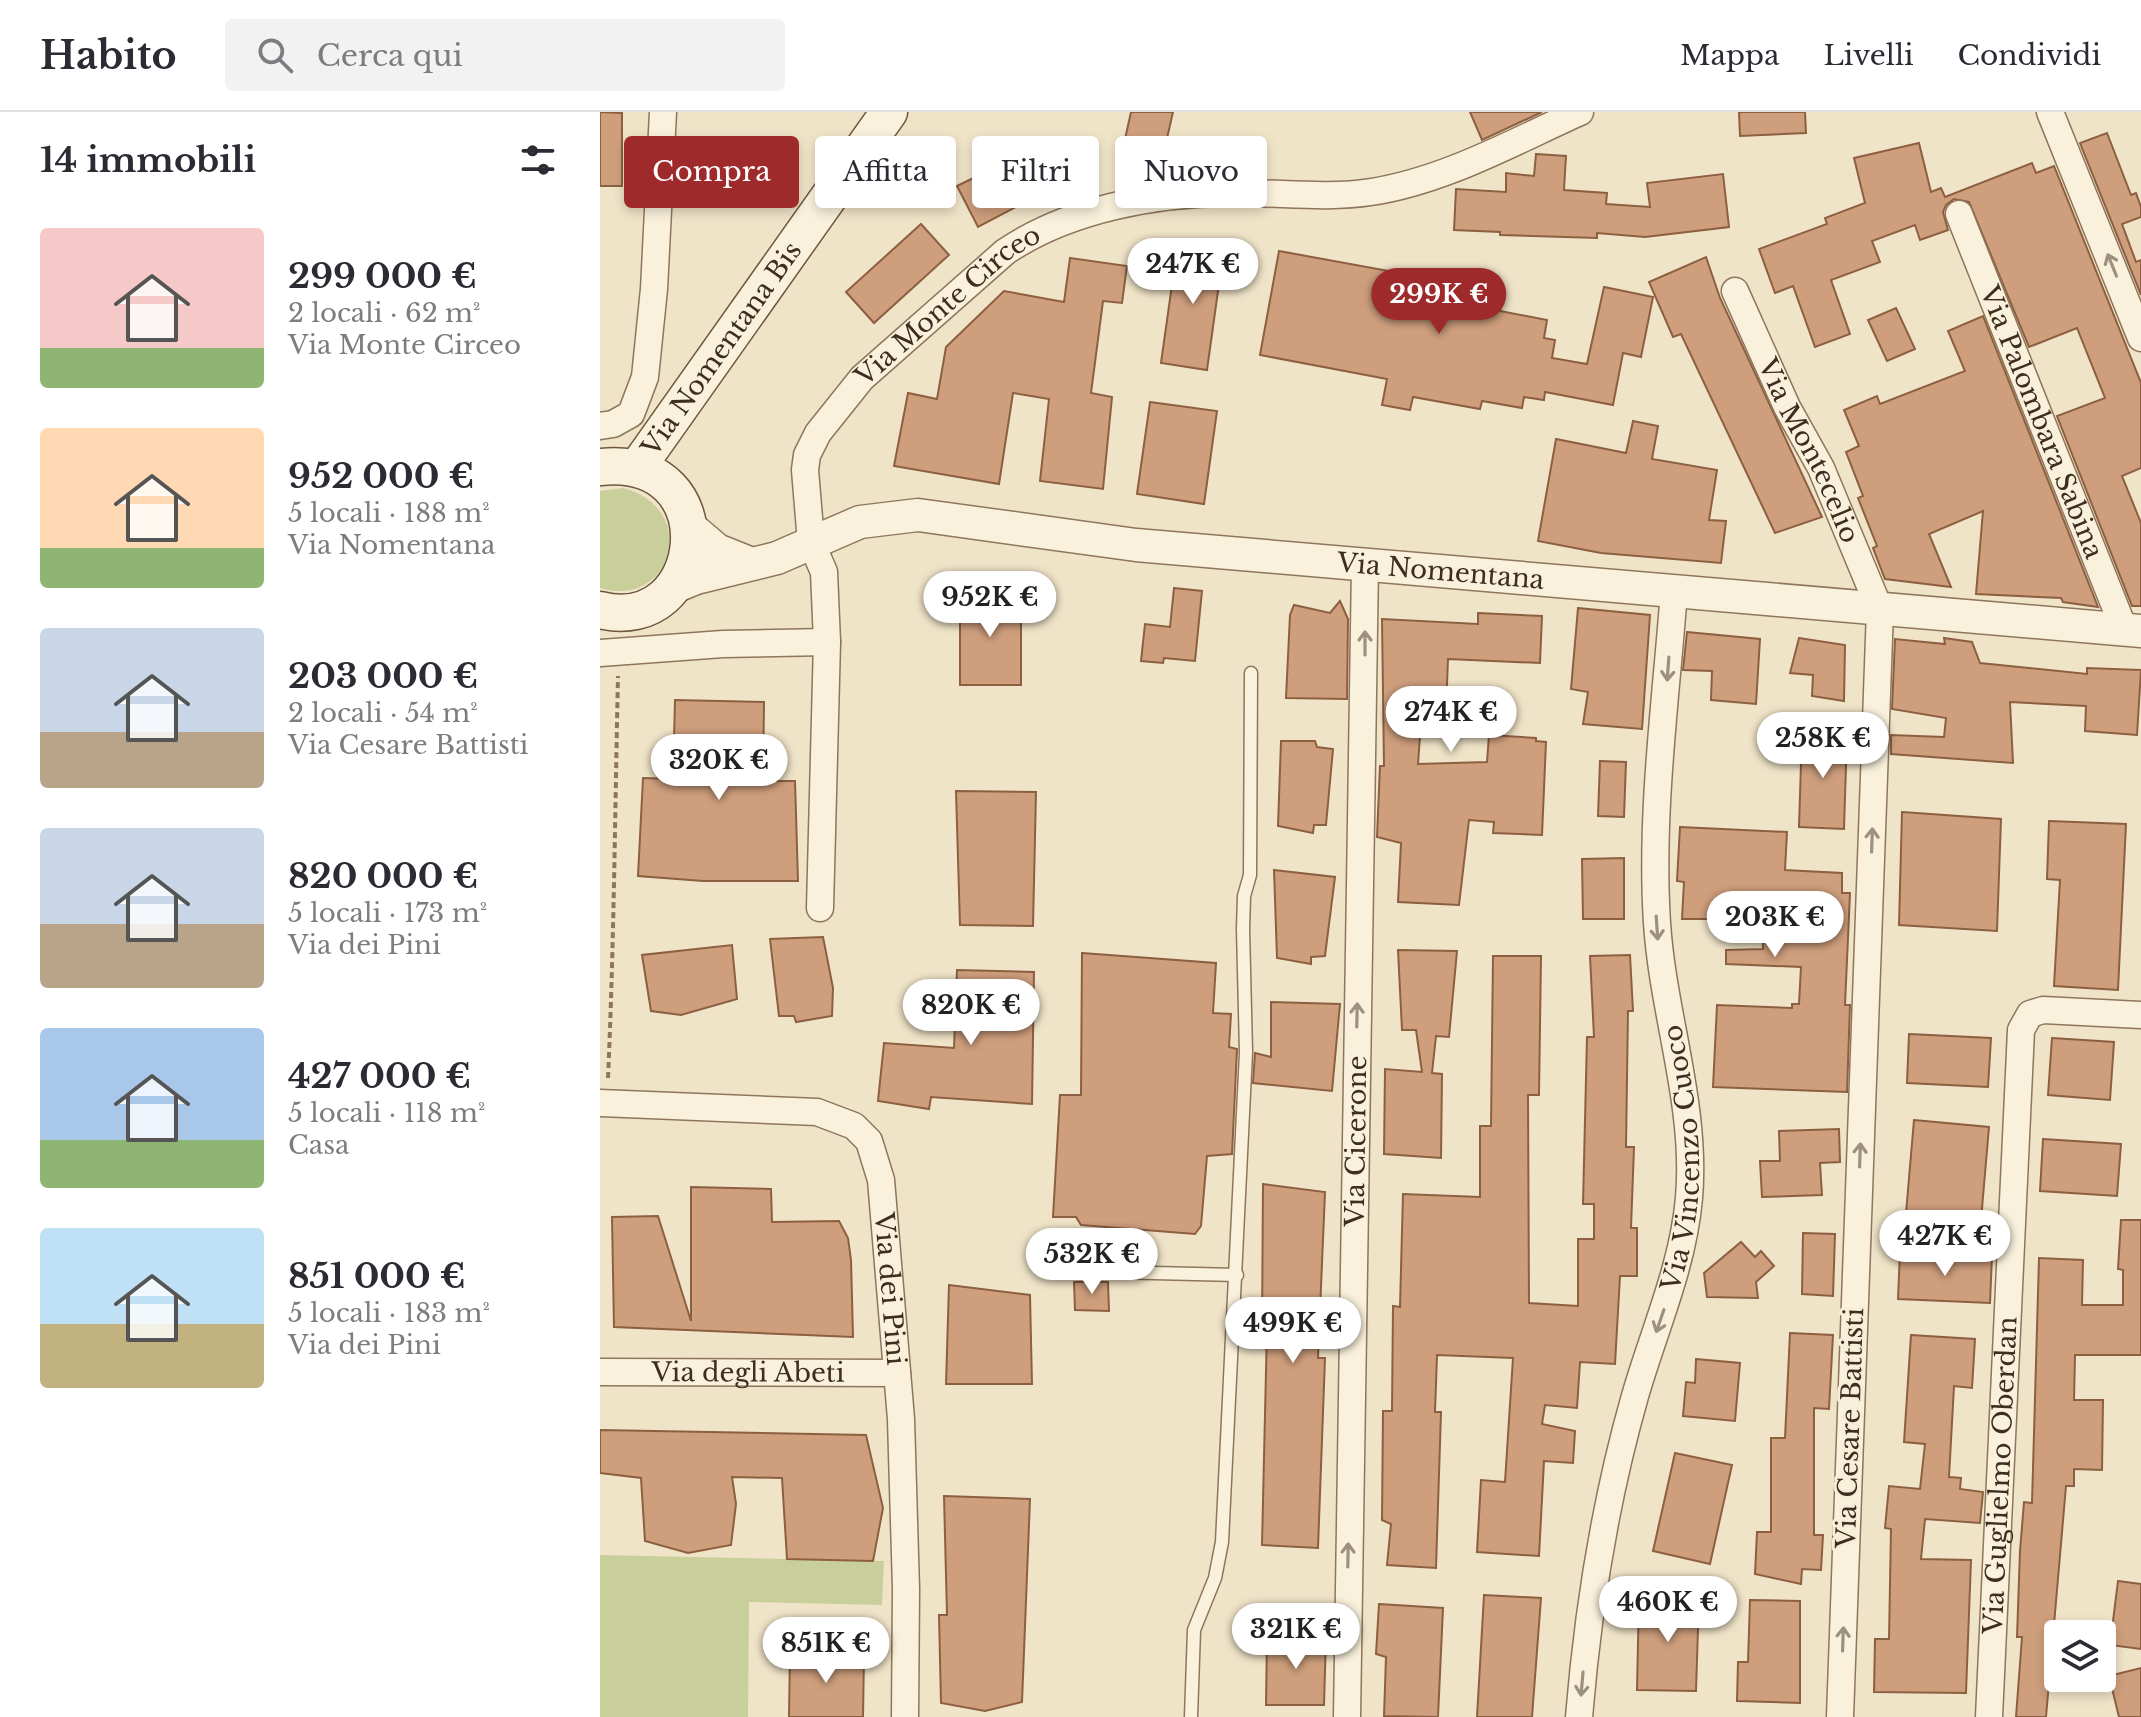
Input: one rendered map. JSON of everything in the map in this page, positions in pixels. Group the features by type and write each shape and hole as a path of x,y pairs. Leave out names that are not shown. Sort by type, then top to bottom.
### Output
{"main road":[{"name":"Via Nomentana Bis","path":"637,468 889,112"},
{"path":"600,467 637,468 656,476 672,490 684,507 690,527 690,548 685,569 674,587 644,608 627,612 600,610"}],"street":[{"path":"600,426 613,424 631,414 645,377 654,289 663,112"},
{"name":"Via Monte Circeo","path":"820,908 827,642 824,572 811,542 806,463 810,447 825,424 872,369 993,262 1028,238 1098,212 1174,196 1233,193 1328,196 1388,190 1443,173 1580,112"},
{"path":"2050,112 2141,338"},
{"name":"Via Palombara Sabina","path":"1959,214 2133,630"},
{"name":"Via Montecelio","path":"1735,291 1787,407 1821,468 1880,610"},
{"name":"Via Nomentana","path":"674,587 784,556 860,522 918,515 1118,543 2133,630"},
{"path":"690,527 717,550 752,564"},
{"name":"Via Cicerone","path":"1347,1717 1365,565"},
{"name":"Via Vincenzo Cuoco","path":"1579,1717 1592,1601 1609,1497 1636,1393 1674,1279 1689,1199 1689,1124 1663,988 1655,888 1674,591"},
{"name":"Via Cesare Battisti","path":"1840,1717 1880,610"},
{"path":"609,663 710,644 827,642"},
{"name":"Via Guglielmo Oberdan","path":"1989,1717 2021,1030 2025,1018 2043,1010 2141,1015"},
{"name":"Via dei Pini","path":"604,1095 817,1112 843,1120 863,1134 874,1152 881,1180 897,1373 906,1589 905,1717"},
{"name":"Via degli Abeti","path":"600,1372 897,1373"}],"lane":[{"path":"1191,1717 1194,1630 1215,1578 1222,1542 1246,1052 1243,929 1244,896 1250,875 1251,673"},
{"path":"1071,1271 1237,1275"}],"path":[{"path":"604,1095 616,914 609,663"}],"green space":[{"path":"623,488 648,499 663,516 669,535 668,554 659,572 645,585 625,591 600,588 600,491"},
{"path":"600,1555 884,1561 882,1605 749,1602 748,1717 600,1717"}],"building":[{"path":"600,112 622,113 622,186 600,186"},
{"path":"1131,112 1173,112 1168,136 1126,136"},
{"path":"1470,112 1542,112 1482,140"},
{"path":"1739,112 1805,112 1806,133 1740,136"},
{"path":"2107,133 2131,195 2136,193 2141,207 2141,217 2122,224 2136,262 2141,260 2141,295 2080,143"},
{"path":"1919,143 1931,192 1941,188 1945,197 2032,163 2036,173 2054,166 2141,383 2141,468 2122,476 2141,523 2141,606 2132,606 2057,416 2105,398 2077,328 2029,347 1969,202 1954,199 1946,205 1943,212 1948,230 1920,240 1915,225 1872,241 1880,262 1831,280 1850,334 1815,347 1793,286 1775,293 1759,249 1827,224 1825,218 1865,203 1854,158"},
{"path":"1536,154 1566,156 1564,190 1607,193 1606,204 1650,207 1647,183 1723,174 1729,227 1645,237 1597,233 1597,238 1500,235 1500,232 1454,230 1456,189 1506,192 1506,173 1534,176"},
{"path":"972,179 972,208 1014,208 978,227 957,186"},
{"path":"921,224 949,255 874,323 846,292"},
{"path":"1178,242 1224,248 1207,370 1161,363"},
{"path":"1279,251 1504,292 1500,311 1547,320 1544,338 1555,340 1552,358 1587,364 1604,287 1653,297 1641,357 1623,353 1613,405 1545,392 1544,400 1524,397 1522,408 1482,401 1480,409 1413,397 1410,410 1382,405 1387,379 1260,355"},
{"path":"1706,257 1720,298 1822,517 1775,533 1681,334 1673,337 1649,282"},
{"path":"1070,258 1127,266 1122,303 1103,301 1091,393 1112,397 1103,489 1040,481 1049,399 1013,393 999,484 894,466 908,393 937,399 946,347 1004,291 1064,302"},
{"path":"1896,308 1915,349 1887,361 1868,320"},
{"path":"1983,316 2098,607 2063,602 2061,598 1976,594 1983,511 1929,534 1951,587 1885,579 1873,548 1877,546 1858,498 1863,496 1846,452 1859,446 1844,410 1877,396 1880,404 1965,371 1948,331"},
{"path":"1150,402 1217,411 1204,504 1137,494"},
{"path":"1633,421 1658,426 1652,459 1717,470 1709,520 1726,521 1721,563 1601,553 1538,541 1556,439 1626,453"},
{"path":"1174,588 1202,591 1195,661 1164,658 1163,663 1141,661 1145,624 1170,627"},
{"path":"960,593 1021,593 1021,685 960,685"},
{"path":"1340,601 1348,619 1347,699 1286,698 1290,615 1294,605 1330,613"},
{"path":"1578,608 1650,615 1642,729 1583,724 1588,692 1571,689"},
{"path":"1478,613 1542,616 1540,663 1448,659 1446,710 1422,709 1418,764 1487,762 1489,735 1536,738 1536,741 1546,742 1542,835 1493,833 1494,822 1469,820 1459,905 1398,902 1401,843 1377,837 1380,766 1384,766 1382,619 1478,624"},
{"path":"1687,632 1760,639 1756,704 1711,700 1712,671 1683,670"},
{"path":"1799,638 1845,645 1844,701 1812,696 1813,675 1790,673"},
{"path":"1944,638 1972,642 1980,663 2087,674 2087,668 2141,670 2137,735 2085,731 2086,706 2010,702 2013,763 1891,754 1891,735 1944,737 1946,718 1892,709 1895,639 1945,644"},
{"path":"675,700 764,702 763,781 795,781 798,881 703,881 638,876 643,778 673,779"},
{"path":"1802,732 1847,734 1844,829 1799,827"},
{"path":"1281,741 1315,741 1317,747 1333,749 1326,825 1314,825 1313,833 1278,826"},
{"path":"1600,761 1626,762 1624,817 1598,816"},
{"path":"956,791 1036,792 1033,926 960,925"},
{"path":"1902,812 2001,819 1997,931 1899,925"},
{"path":"2049,821 2126,824 2118,990 2054,986 2060,880 2047,879"},
{"path":"1680,827 1787,832 1785,870 1842,873 1842,893 1850,893 1845,1005 1850,1005 1847,1092 1713,1087 1717,1005 1792,1008 1792,1004 1799,1004 1801,967 1726,964 1726,950 1763,949 1762,919 1682,919 1684,882 1677,881"},
{"path":"1624,858 1624,919 1583,919 1582,859"},
{"path":"1274,870 1335,877 1325,956 1311,957 1311,964 1277,958"},
{"path":"823,937 833,988 832,1016 796,1022 794,1016 779,1016 770,939"},
{"path":"732,945 737,999 681,1015 651,1011 642,955"},
{"path":"1398,950 1457,951 1449,1037 1436,1036 1432,1073 1442,1074 1441,1158 1384,1154 1385,1069 1422,1072 1416,1030 1402,1030"},
{"path":"1082,953 1216,963 1213,1013 1231,1014 1229,1047 1237,1049 1232,1154 1207,1156 1201,1226 1195,1234 1081,1225 1076,1217 1053,1217 1060,1095 1081,1095"},
{"path":"1630,955 1633,1011 1628,1011 1626,1147 1634,1147 1631,1228 1637,1228 1637,1276 1620,1276 1615,1364 1580,1362 1577,1408 1545,1405 1542,1424 1575,1431 1573,1463 1544,1461 1539,1556 1477,1552 1481,1480 1505,1482 1513,1358 1437,1355 1435,1412 1441,1412 1436,1568 1387,1565 1391,1524 1382,1520 1383,1411 1392,1411 1393,1306 1400,1307 1403,1194 1480,1197 1480,1126 1491,1126 1493,956 1541,956 1539,1095 1528,1095 1529,1303 1578,1306 1578,1239 1594,1239 1594,1204 1583,1204 1587,1037 1594,1037 1590,956"},
{"path":"957,970 1034,972 1032,1104 931,1097 929,1109 878,1101 884,1043 954,1048"},
{"path":"1271,1002 1340,1004 1332,1091 1253,1083 1255,1053 1271,1057"},
{"path":"1909,1034 1991,1038 1988,1087 1907,1083"},
{"path":"2052,1038 2114,1042 2110,1100 2048,1095"},
{"path":"1914,1120 1989,1127 1981,1220 1906,1213"},
{"path":"1839,1129 1840,1162 1820,1163 1822,1195 1762,1197 1760,1161 1780,1161 1779,1131"},
{"path":"2043,1139 2121,1144 2117,1196 2040,1191"},
{"path":"1263,1184 1325,1192 1318,1358 1325,1358 1318,1548 1262,1545 1267,1327 1262,1327"},
{"path":"691,1187 771,1189 772,1222 839,1221 848,1238 851,1260 853,1337 614,1327 612,1217 658,1216 691,1321"},
{"path":"2121,1220 2141,1220 2141,1355 2075,1355 2074,1400 2103,1400 2102,1470 2074,1469 2074,1486 2066,1486 2054,1620 2044,1620 2044,1692 2048,1692 2046,1717 2016,1717 2022,1637 2017,1637 2020,1551 2024,1502 2032,1503 2039,1258 2083,1260 2082,1305 2123,1305 2123,1270 2118,1269"},
{"path":"1803,1233 1835,1234 1833,1296 1802,1294"},
{"path":"1741,1242 1755,1257 1761,1251 1774,1266 1756,1282 1758,1298 1707,1297 1704,1273"},
{"path":"1900,1252 1992,1256 1990,1303 1898,1299"},
{"path":"1074,1282 1108,1282 1109,1311 1075,1310"},
{"path":"949,1285 1030,1295 1032,1384 946,1384"},
{"path":"1790,1333 1833,1335 1829,1409 1814,1408 1814,1535 1823,1535 1821,1570 1802,1569 1801,1584 1755,1574 1757,1532 1771,1532 1771,1438 1785,1438"},
{"path":"1911,1335 1975,1339 1972,1388 1954,1386 1949,1477 1961,1478 1960,1489 1983,1492 1980,1523 1925,1519 1921,1559 1971,1560 1966,1693 1874,1692 1875,1639 1889,1639 1891,1529 1885,1528 1889,1486 1920,1489 1925,1444 1904,1442"},
{"path":"1696,1359 1740,1363 1735,1421 1683,1416 1686,1382 1695,1383"},
{"path":"600,1430 866,1435 883,1508 873,1561 787,1559 782,1478 732,1477 736,1504 731,1545 688,1553 645,1541 641,1478 600,1473"},
{"path":"1675,1453 1732,1465 1710,1564 1653,1551"},
{"path":"944,1496 1030,1499 1022,1702 985,1711 941,1703 939,1615 947,1615"},
{"path":"2118,1581 2141,1584 2141,1649 2116,1646 2116,1620 2113,1620"},
{"path":"1484,1595 1541,1598 1532,1717 1477,1717"},
{"path":"1639,1597 1699,1598 1696,1691 1637,1690"},
{"path":"1750,1600 1800,1601 1800,1703 1737,1701 1738,1662 1748,1662"},
{"path":"1379,1604 1443,1608 1438,1717 1384,1716 1386,1657 1376,1654"},
{"path":"1326,1636 1324,1705 1266,1705 1267,1637"},
{"path":"790,1653 864,1655 863,1717 789,1717"},
{"path":"2141,1668 2141,1717 2119,1717 2113,1692 2116,1692 2116,1674"}]}
